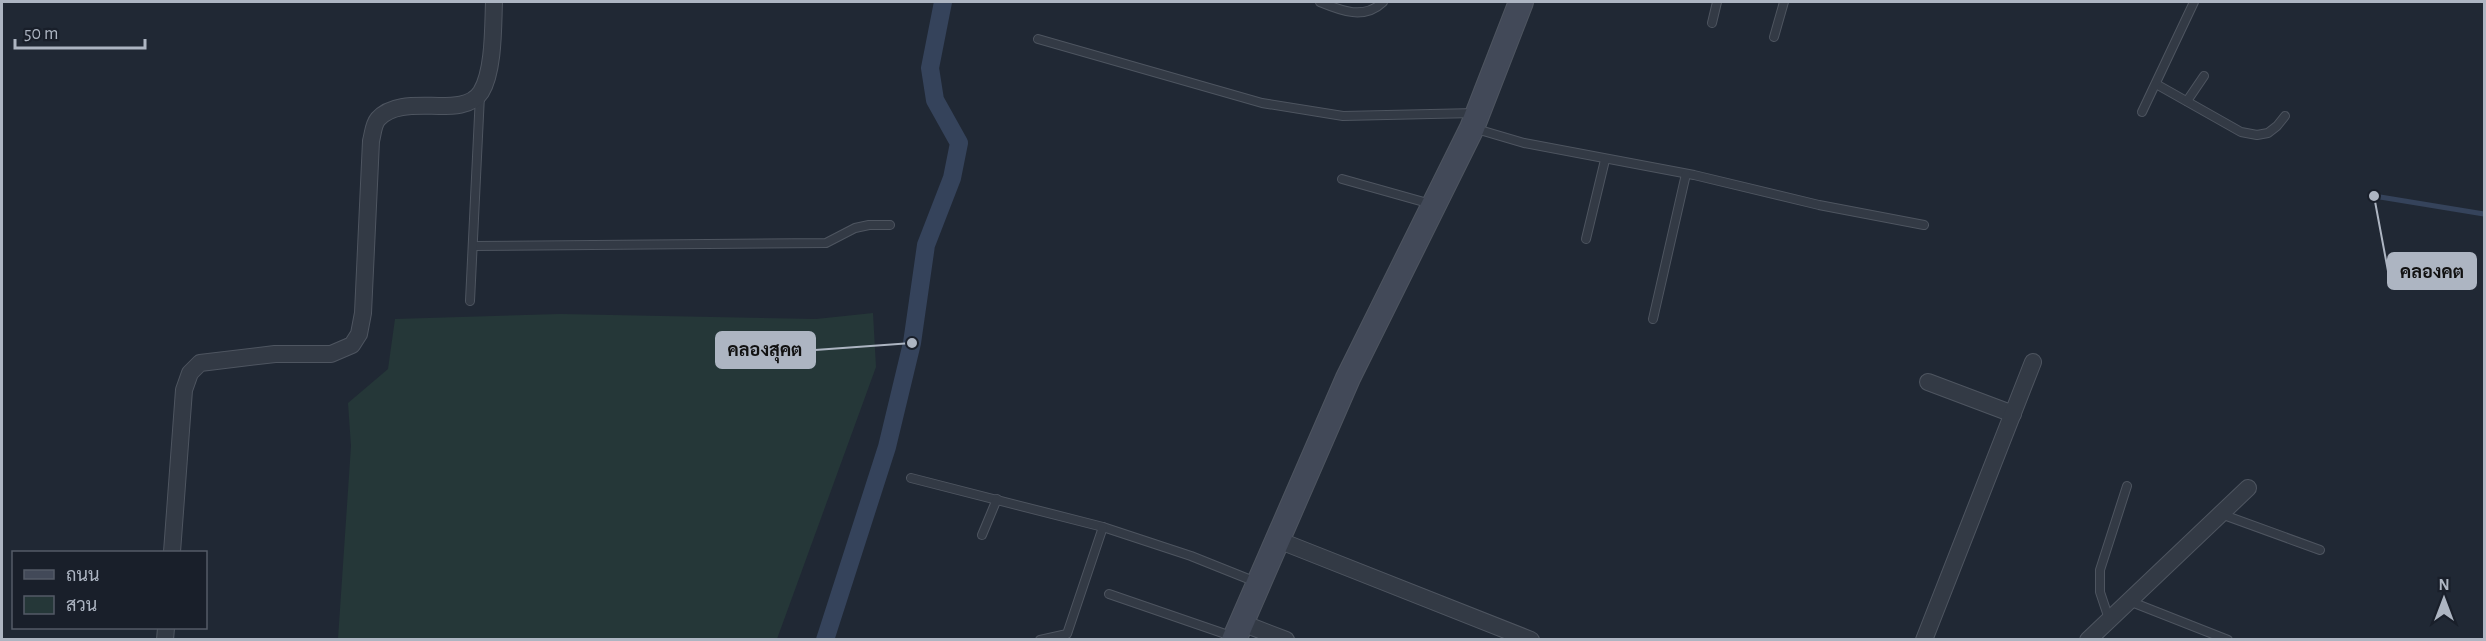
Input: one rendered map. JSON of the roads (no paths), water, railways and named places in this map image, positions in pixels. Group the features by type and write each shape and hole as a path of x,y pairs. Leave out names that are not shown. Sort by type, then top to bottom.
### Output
{"street":[{"path":"172,551 184,390 190,373 200,363 274,354 331,354 352,345 359,334 363,313 371,141 375,126 379,118 392,110 405,107 465,104 480,94 489,66 494,2"},
{"path":"1286,639 1237,633 1348,378 1474,121 1521,2"},
{"path":"1925,639 2033,362"},
{"path":"1929,382 2013,414"},
{"path":"2088,639 2248,488"},
{"path":"1278,540 1531,639"}],"lane":[{"path":"1320,2 1342,11 1360,14 1376,8 1383,2"},
{"path":"1712,23 1717,2"},
{"path":"1774,37 1784,2"},
{"path":"2142,112 2194,2"},
{"path":"1038,39 1262,103 1343,116 1474,121 1524,143 1686,174 1819,205 1924,225"},
{"path":"2187,101 2204,76"},
{"path":"2156,84 2241,132 2257,135 2268,133 2284,116"},
{"path":"470,301 480,94"},
{"path":"1586,238 1605,160"},
{"path":"1653,319 1686,174"},
{"path":"1342,179 1432,205"},
{"path":"472,246 826,243 855,228 868,225 890,225"},
{"path":"911,478 1103,527 1191,556 1259,584"},
{"path":"2109,619 2100,592 2100,570 2127,486"},
{"path":"982,535 997,499"},
{"path":"2221,514 2320,550"},
{"path":"1040,639 1066,634 1103,527"},
{"path":"1109,594 1237,633"},
{"path":"2129,601 2228,639"}],"waterway":[{"path":"825,640 887,447 912,343 926,245 952,178 959,143 935,100 930,68 943,2"},
{"path":"2374,196 2484,214"}],"place":[{"name":"คลองคต","path":"2374,196"},
{"name":"คลองสุคต","path":"912,343"}]}
